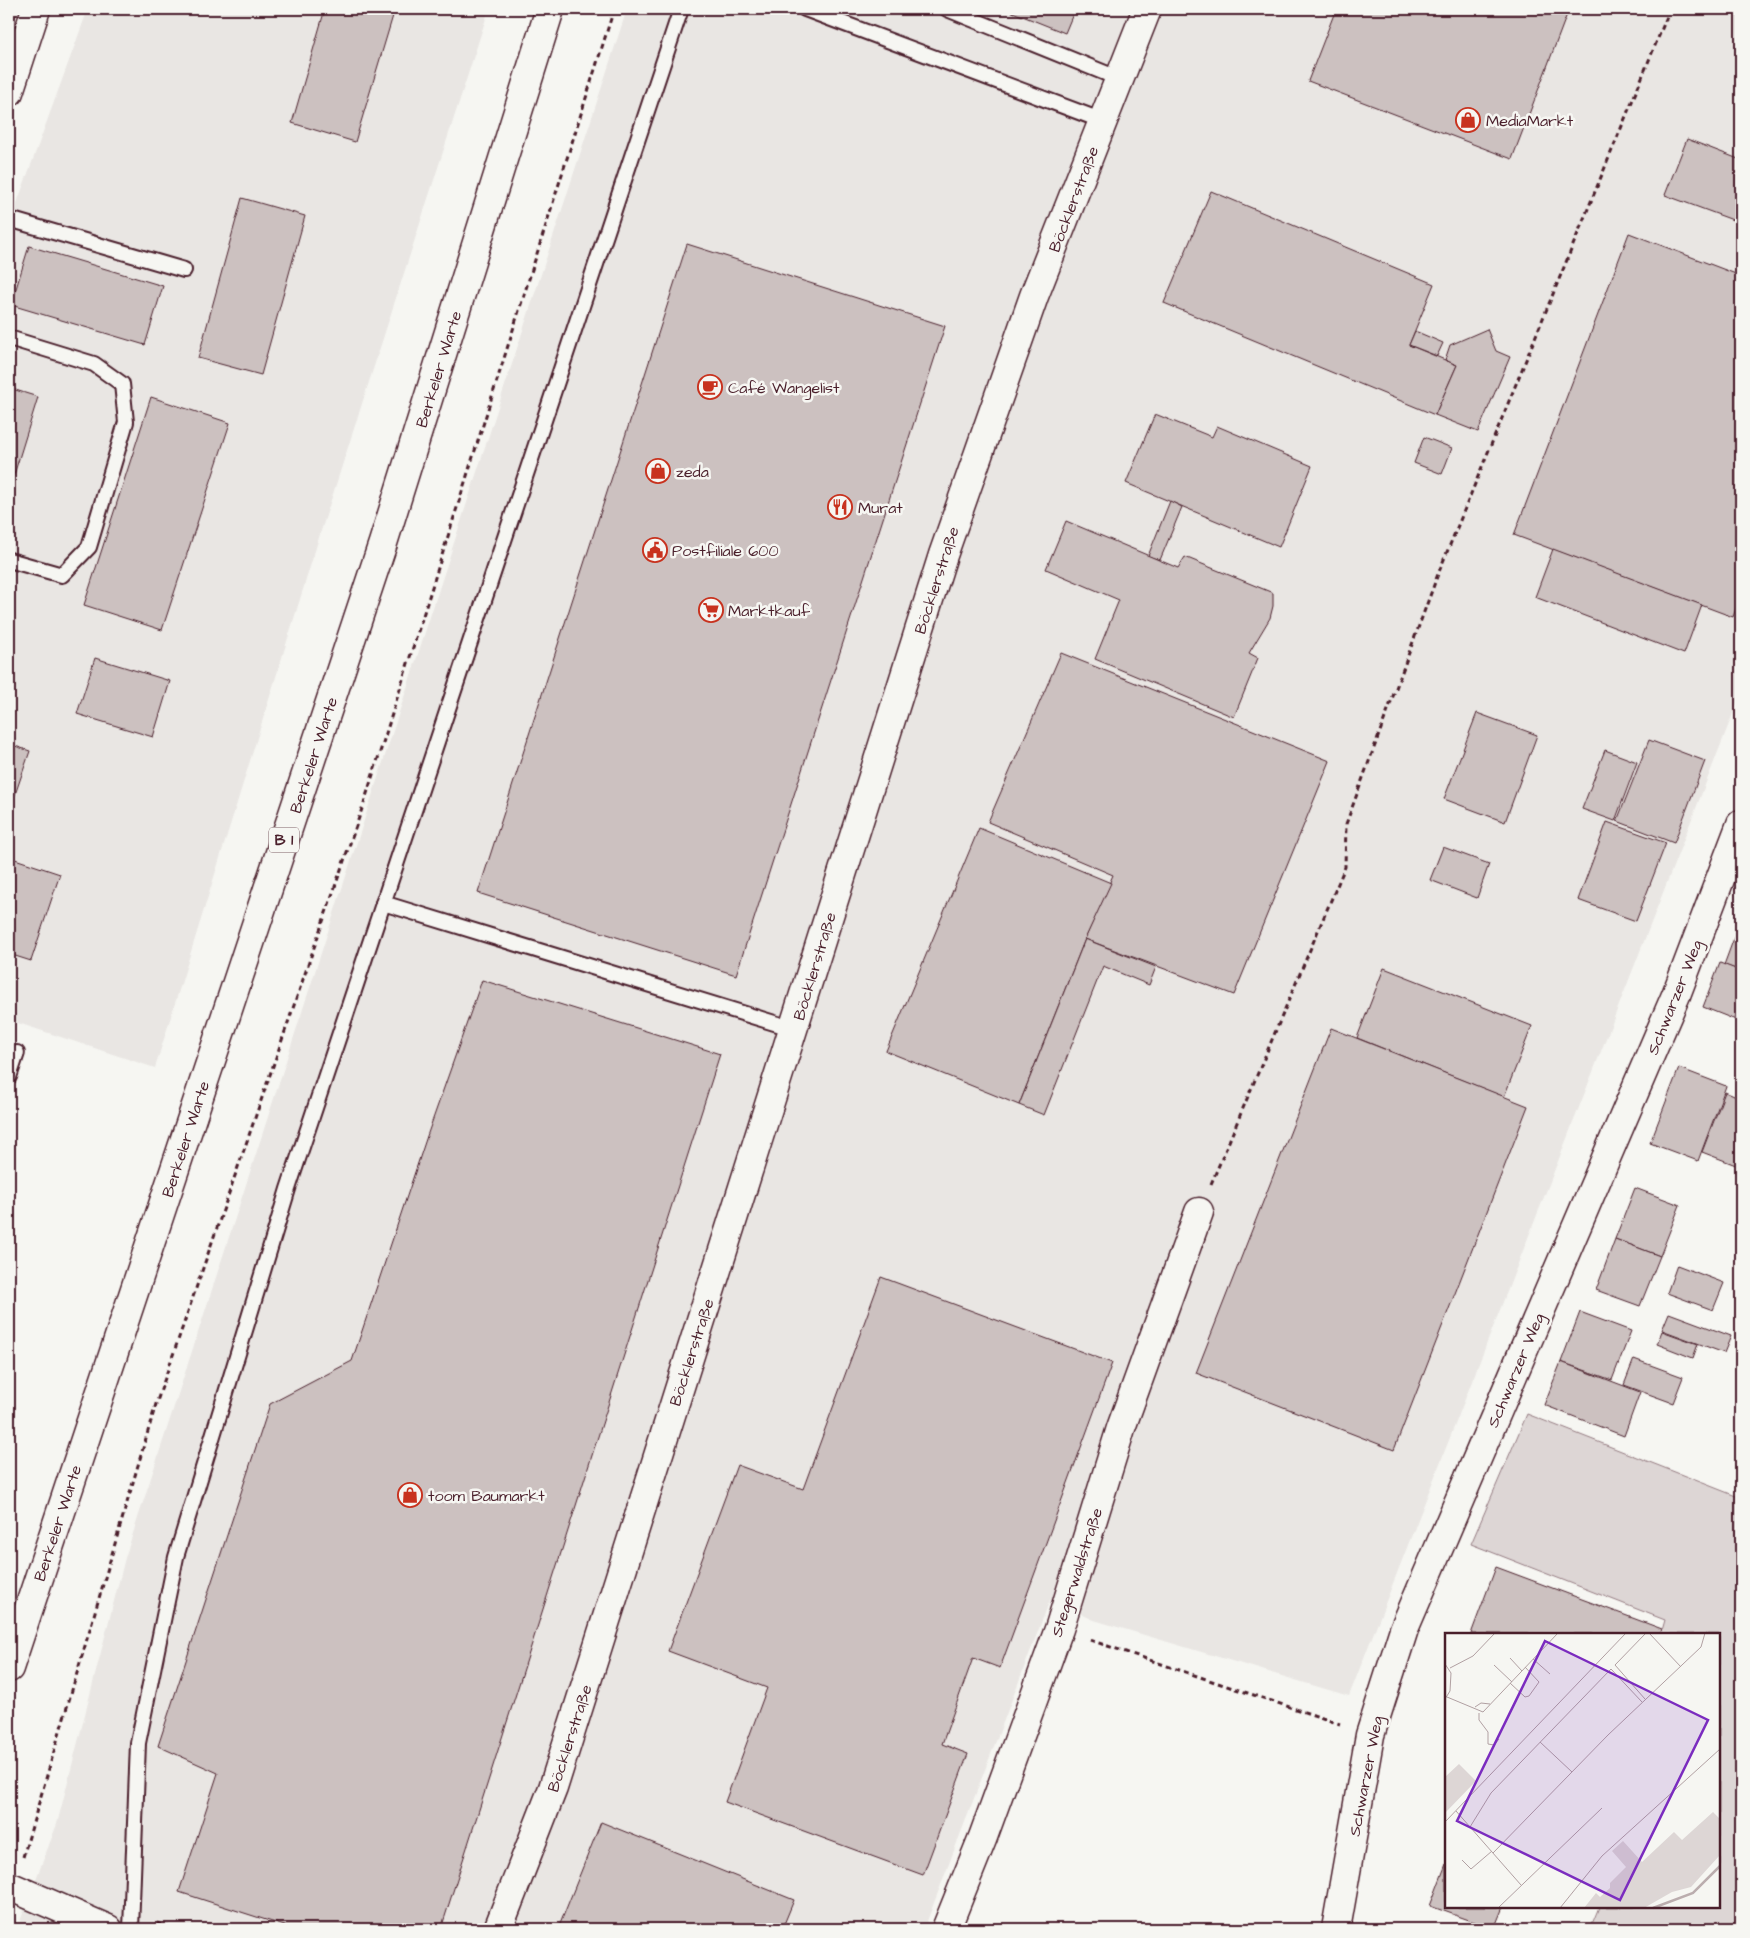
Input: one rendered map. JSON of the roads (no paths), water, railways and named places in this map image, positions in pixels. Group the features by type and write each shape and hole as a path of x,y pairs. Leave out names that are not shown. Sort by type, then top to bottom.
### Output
{"street":[{"path":"9,92 36,9"},
{"name":"Berkeler Warte","path":"9,1668 383,543 550,9"},
{"name":"Böcklerstraße","path":"498,1929 553,1788 943,555 1034,296 1146,9"},
{"name":"Schwarzer Weg","path":"1336,1929 1370,1734 1404,1629 1676,995 1741,824"},
{"name":"Stegerwaldstraße","path":"946,1929 983,1837 1059,1629 1121,1428 1199,1212"},
{"path":"11,1887 108,1929"}],"lane":[{"path":"131,1929 138,1743 176,1557 288,1189 681,9"},
{"path":"805,9 1103,121"},
{"path":"947,9 1120,79"},
{"path":"9,219 184,270"},
{"path":"9,338 94,364 122,384 126,422 89,547 62,575 9,560"},
{"path":"383,903 794,1029"},
{"path":"9,1077 17,1053"}],"place":[{"name":"MediaMarkt","path":"1468,120"},
{"name":"Café Wangelist","path":"710,387"},
{"name":"zeda","path":"658,471"},
{"name":"Murat","path":"840,507"},
{"name":"Postfiliale 600","path":"655,550"},
{"name":"Marktkauf","path":"711,610"},
{"name":"toom Baumarkt","path":"410,1495"}]}
